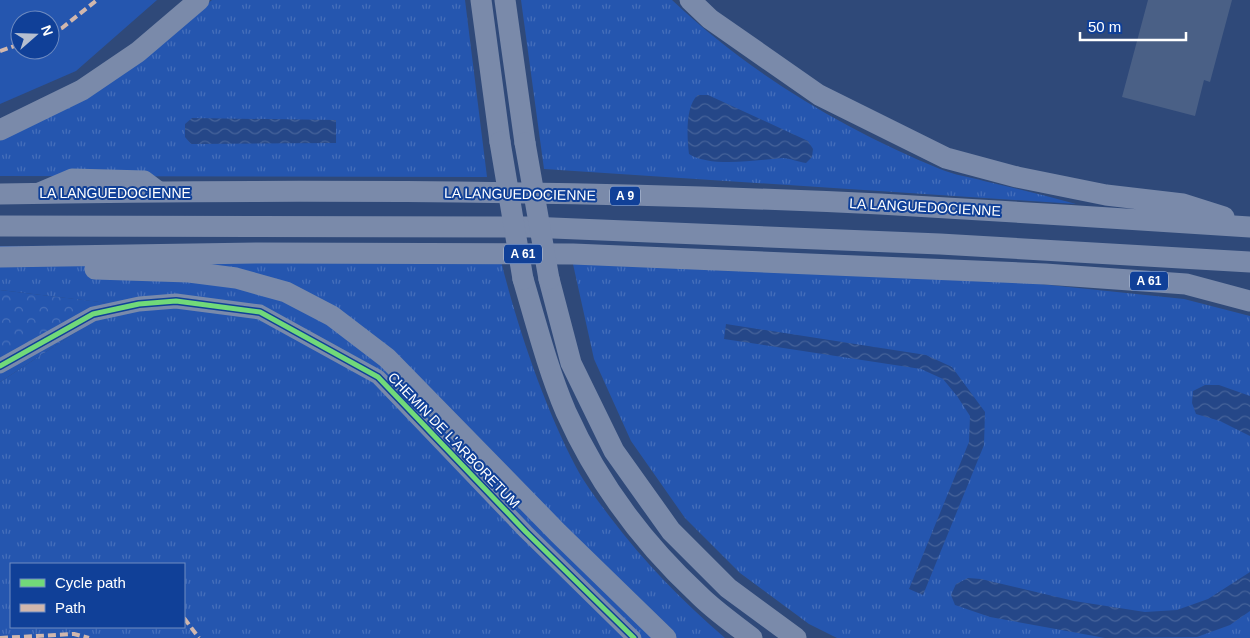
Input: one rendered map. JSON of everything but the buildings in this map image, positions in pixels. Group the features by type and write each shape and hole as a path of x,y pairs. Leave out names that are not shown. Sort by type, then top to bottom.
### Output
{"highway":[{"path":"0,130 82,90 138,52 199,0"},
{"name":"A 61","path":"481,0 500,142 523,279 566,412 591,462 621,506 654,548 700,596 752,638"},
{"name":"A 61","path":"505,0 525,143 549,279 571,363 614,451 670,531 728,588 796,638"},
{"path":"690,0 710,19 819,95 946,158 1017,177 1106,195 1183,204 1250,227"},
{"name":"LA LANGUEDOCIENNE","path":"0,194 347,192 650,197 877,204 1250,227"},
{"path":"0,226 529,227 940,244 1250,262"},
{"name":"A 61","path":"0,257 257,254 573,254 1055,274 1186,284 1250,302"},
{"path":"0,266 189,272 236,278 286,292 332,316 387,358 558,533 666,638"}],"street":[{"name":"CHEMIN DE L'ARBORETUM","path":"0,366 93,314 139,304 176,301 260,312 378,377 526,532 634,638"}],"green space":[{"path":"0,0 157,0 76,71 0,104"},
{"path":"212,0 465,0 487,177 0,176 0,139 143,58"},
{"path":"521,0 672,0 733,52 765,75 798,97 868,136 945,171 1076,204 544,169"},
{"path":"353,245 498,249 521,332 541,388 552,416 580,473 610,517 650,565 694,610 725,638 0,638 0,382 93,321 124,305 0,290 0,246"},
{"path":"571,255 1002,280 1184,299 1250,316 1250,638 837,638 809,624 740,573 685,518 631,441 594,359"},
{"path":"0,290 126,305 93,321 0,382"}],"water":[{"path":"698,95 708,95 808,141 813,149 812,157 806,163 782,158 722,162 709,161 689,154 689,114 691,106"},
{"path":"192,118 336,120 336,143 191,144 185,137 185,124"},
{"path":"726,324 926,355 952,367 985,412 984,445 923,595 909,589 969,442 970,416 957,396 943,379 921,369 724,339"},
{"path":"1205,385 1219,385 1250,396 1250,436 1220,421 1196,414 1192,403 1193,391"},
{"path":"1250,572 1250,611 1230,625 1197,637 1105,638 990,617 955,605 951,595 956,584 968,578 981,579 1074,601 1145,612 1177,610 1208,599"}],"marked path":[{"path":"60,29 97,0"},
{"path":"0,51 10,48"},
{"path":"185,619 199,638"},
{"path":"0,638 74,634 89,638"}],"cycle path":[{"path":"0,366 93,314 139,304 176,301 260,312 378,377 526,532 634,638"}]}
